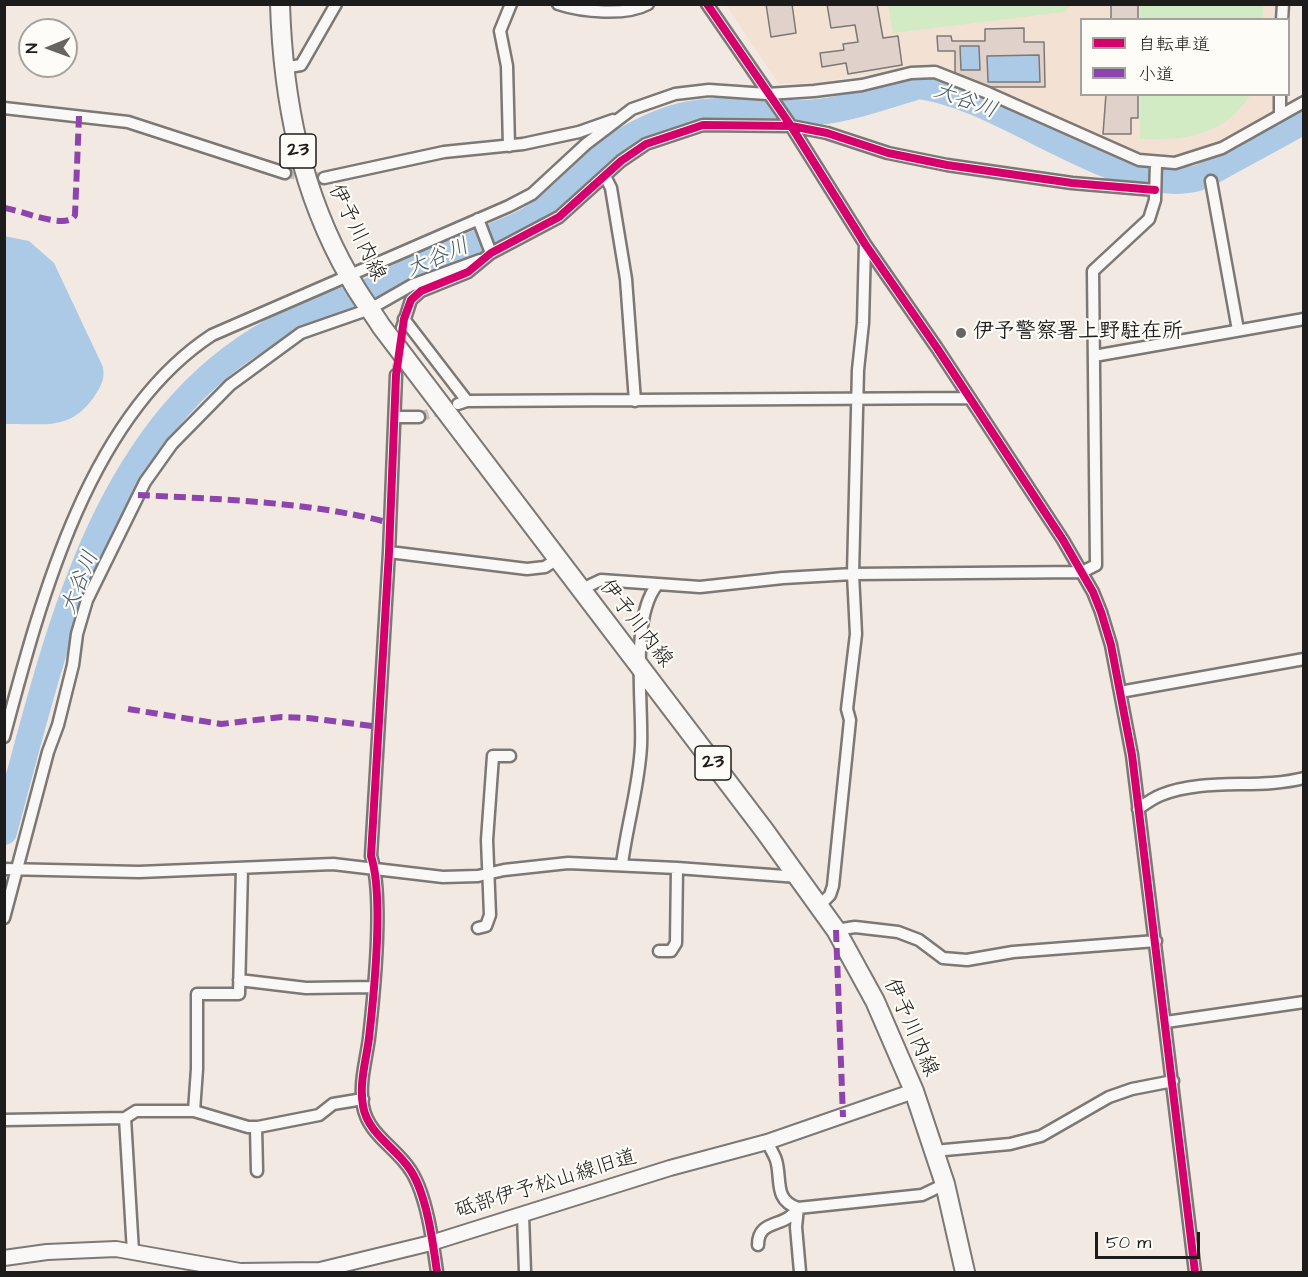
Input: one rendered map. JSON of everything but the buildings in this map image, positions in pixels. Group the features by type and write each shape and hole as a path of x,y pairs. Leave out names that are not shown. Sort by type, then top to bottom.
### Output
{"main road":[{"name":"伊予川内線","path":"280,4 283,68 296,144 309,187 352,281 368,306 836,930 875,1001 914,1091 945,1184 965,1272"}],"street":[{"path":"283,68 301,65 336,4"},
{"path":"509,146 507,66 500,32 511,4"},
{"path":"558,4 589,11 640,9 648,4"},
{"path":"707,4 789,124 865,244 970,398 1082,572 1101,612 1132,755 1195,1272"},
{"path":"4,737 41,606 87,492 114,437 143,397 193,347 212,335 324,285 352,281 480,222 532,194 586,144 632,109 675,94 709,90 769,95 862,85 911,73 935,72 1139,160 1156,165 1204,156 1304,102"},
{"path":"1280,96 1280,115"},
{"path":"4,108 128,122 285,173"},
{"path":"324,178 444,152 509,146 579,132 622,117"},
{"path":"970,398 462,403 403,323 411,300 421,291 468,272 490,249 560,217 621,161 646,144 684,129 718,124 789,124 888,153 947,165 1072,183 1156,187"},
{"path":"580,590 601,580 700,587 783,578 853,574 1082,572 1096,566 1093,271 1142,228 1153,210 1156,165"},
{"path":"604,177 611,188 626,279 635,401"},
{"path":"1211,181 1238,330"},
{"path":"480,222 490,249"},
{"path":"819,906 830,895 833,886 850,720 847,709 855,652 853,574 865,244"},
{"path":"4,918 12,869 62,708 77,634 87,600 144,482 172,444 200,412 277,348 301,333 368,306 412,285 480,260"},
{"path":"1094,356 1304,319"},
{"path":"396,375 389,552 371,856 375,870 372,987 369,1039 363,1064 363,1099 368,1120 379,1137 404,1160 420,1188 436,1272"},
{"path":"394,417 419,417"},
{"path":"389,552 526,569 545,567 557,559"},
{"path":"622,864 641,748 640,667 645,603 657,585"},
{"path":"1120,692 1304,659"},
{"path":"478,928 486,926 490,915 487,840 493,756 510,756"},
{"path":"1138,809 1159,795 1171,791 1246,784 1279,784 1304,778"},
{"path":"12,869 140,872 333,864 443,877 488,874 568,863 622,864 798,877"},
{"path":"194,1111 197,1068 197,994 239,994 242,867"},
{"path":"659,951 670,951 675,943 677,868"},
{"path":"836,930 855,927 898,933 919,940 943,958 967,960 1013,952 1156,941"},
{"path":"239,980 306,988 372,987"},
{"path":"1166,1022 1304,1002"},
{"path":"934,1151 1010,1144 1041,1136 1109,1097 1132,1089 1173,1081"},
{"name":"砥部伊予松山線旧道","path":"4,1258 47,1252 116,1249 240,1270 320,1270 431,1243 670,1168 767,1142 914,1091"},
{"path":"4,1120 125,1118 135,1112 194,1111 256,1127 319,1115 333,1104 363,1099"},
{"path":"125,1118 133,1252"},
{"path":"256,1127 257,1171"},
{"path":"767,1142 776,1161 778,1188 789,1205 798,1208 921,1195 945,1184"},
{"path":"758,1245 758,1235 762,1229 792,1218 798,1208"},
{"path":"798,1208 796,1227 800,1272"},
{"path":"522,1215 525,1272"}],"shaded area":[{"path":"726,5 1277,5 1276,18 1080,18 1080,96 1275,96 1275,111 1195,153 1162,159 1149,157 935,68 903,69 815,83 779,84"}],"green space":[{"path":"888,4 1070,5 1065,12 893,33"},
{"path":"1140,5 1263,5 1263,18 1140,18"},
{"path":"1140,96 1249,96 1229,119 1202,133 1172,139 1140,139"}],"water":[{"path":"960,46 979,46 980,70 961,70"},
{"path":"1039,55 1040,82 988,82 987,56"},
{"path":"4,236 29,241 54,263 103,367 102,383 94,397 85,408 65,421 44,424 5,424"}],"waterway":[{"name":"大谷川","path":"4,832 43,687 67,614 94,542 129,475 172,414 225,363 290,322 369,291 421,265 517,226 542,211 621,142 654,125 688,114 725,111 819,112 857,105 919,86 952,94 987,108 1098,161 1134,174 1167,181 1198,178 1304,121"}],"tunnel":[{"path":"285,173 324,178"},
{"path":"396,375 402,328"},
{"path":"419,417 447,408"}],"marked path":[{"path":"4,208 63,221 75,215 79,116"},
{"path":"138,495 298,506 390,523"},
{"path":"128,709 221,724 282,717 379,727"},
{"path":"836,930 843,1117"}],"cycle path":[{"path":"707,4 791,126 865,244 937,348 1063,540 1093,592 1101,612 1111,645 1132,755 1195,1272"},
{"path":"437,1272 428,1220 417,1181 405,1163 371,1125 366,1116 362,1097 377,946 377,895 371,856 389,552 396,375 404,319 411,300 421,291 468,272 491,253 559,217 621,161 646,144 703,125 791,126 827,133 888,153 947,165 1072,183 1155,190"}],"place":[{"name":"伊予警察署上野駐在所","path":"961,333"}]}
